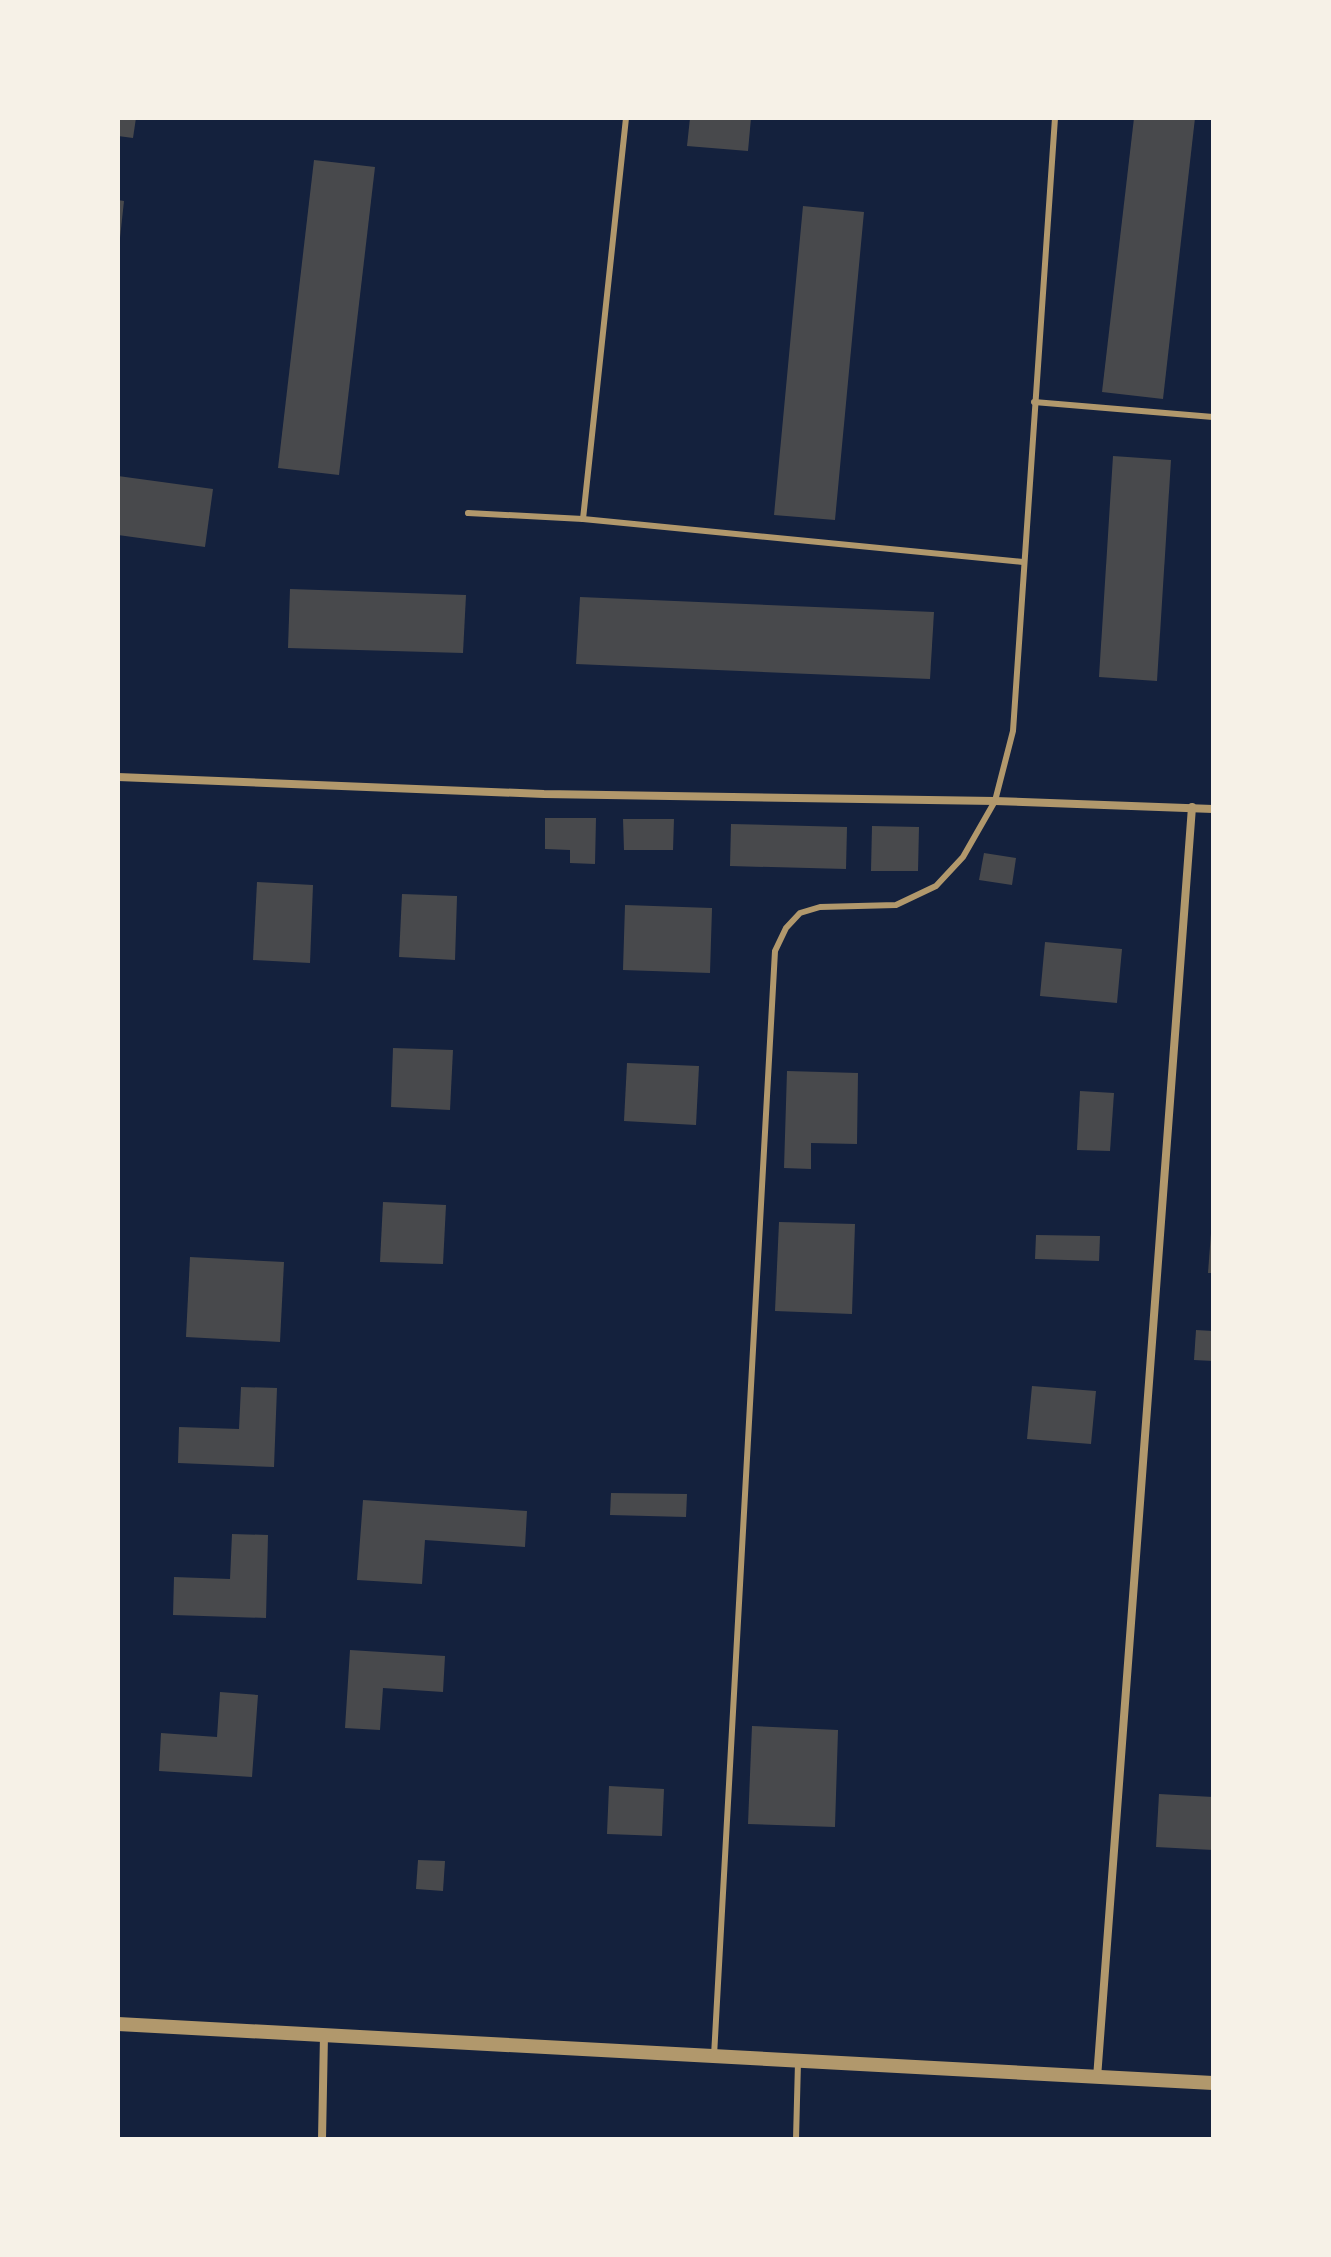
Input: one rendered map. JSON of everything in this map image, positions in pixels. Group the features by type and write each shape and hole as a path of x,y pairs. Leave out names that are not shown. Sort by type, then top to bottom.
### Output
{"street":[{"path":"118,777 544,794 995,801 1213,809"},
{"path":"1097,2078 1192,807"},
{"path":"118,2024 1213,2083"},
{"path":"322,2139 324,2035"}],"lane":[{"path":"583,519 626,118"},
{"path":"714,2057 775,951 786,928 800,913 820,907 896,905 936,886 963,857 995,801 1013,731 1055,118"},
{"path":"1034,402 1213,417"},
{"path":"468,513 583,519 1023,562"},
{"path":"796,2139 798,2062"}],"building":[{"path":"118,118 136,118 133,138 118,136"},
{"path":"690,118 751,118 748,151 687,146"},
{"path":"1134,118 1195,118 1163,399 1102,392"},
{"path":"314,160 375,167 339,475 278,468"},
{"path":"118,200 124,201 120,238 118,237"},
{"path":"803,206 864,212 835,520 774,515"},
{"path":"1113,456 1171,460 1157,681 1099,677"},
{"path":"118,476 213,489 205,547 118,535"},
{"path":"290,589 466,595 463,653 288,648"},
{"path":"580,597 934,612 930,679 576,664"},
{"path":"545,818 596,818 595,864 570,863 570,850 545,849"},
{"path":"623,819 674,819 673,850 624,850"},
{"path":"731,824 847,827 846,869 730,866"},
{"path":"872,826 919,827 918,871 871,871"},
{"path":"984,853 1016,858 1012,885 979,880"},
{"path":"257,882 313,885 310,963 253,960"},
{"path":"402,894 457,896 455,960 399,957"},
{"path":"625,905 712,908 710,973 623,970"},
{"path":"1045,942 1122,949 1117,1003 1040,996"},
{"path":"393,1048 453,1050 450,1110 391,1107"},
{"path":"627,1063 699,1066 696,1125 624,1121"},
{"path":"787,1071 858,1073 857,1144 811,1143 811,1169 784,1168"},
{"path":"1080,1091 1114,1093 1110,1151 1077,1150"},
{"path":"383,1202 446,1205 443,1264 380,1262"},
{"path":"779,1222 855,1224 852,1314 775,1311"},
{"path":"1211,1233 1213,1273 1208,1273"},
{"path":"1036,1235 1100,1236 1099,1261 1035,1259"},
{"path":"190,1257 284,1262 280,1342 186,1337"},
{"path":"1196,1330 1213,1331 1213,1361 1194,1360"},
{"path":"1032,1386 1096,1391 1091,1444 1027,1439"},
{"path":"241,1387 277,1388 274,1467 178,1463 179,1427 239,1429"},
{"path":"611,1493 687,1494 686,1517 610,1515"},
{"path":"363,1500 527,1511 525,1547 425,1540 422,1584 357,1580"},
{"path":"232,1534 268,1535 266,1618 173,1615 174,1577 230,1579"},
{"path":"350,1650 445,1656 443,1692 383,1688 380,1730 345,1728"},
{"path":"220,1692 258,1695 252,1777 159,1771 161,1733 217,1737"},
{"path":"752,1726 838,1730 835,1827 748,1824"},
{"path":"609,1786 664,1789 662,1836 607,1834"},
{"path":"1159,1794 1213,1797 1213,1850 1156,1847"},
{"path":"418,1860 445,1861 443,1891 416,1889"}]}
